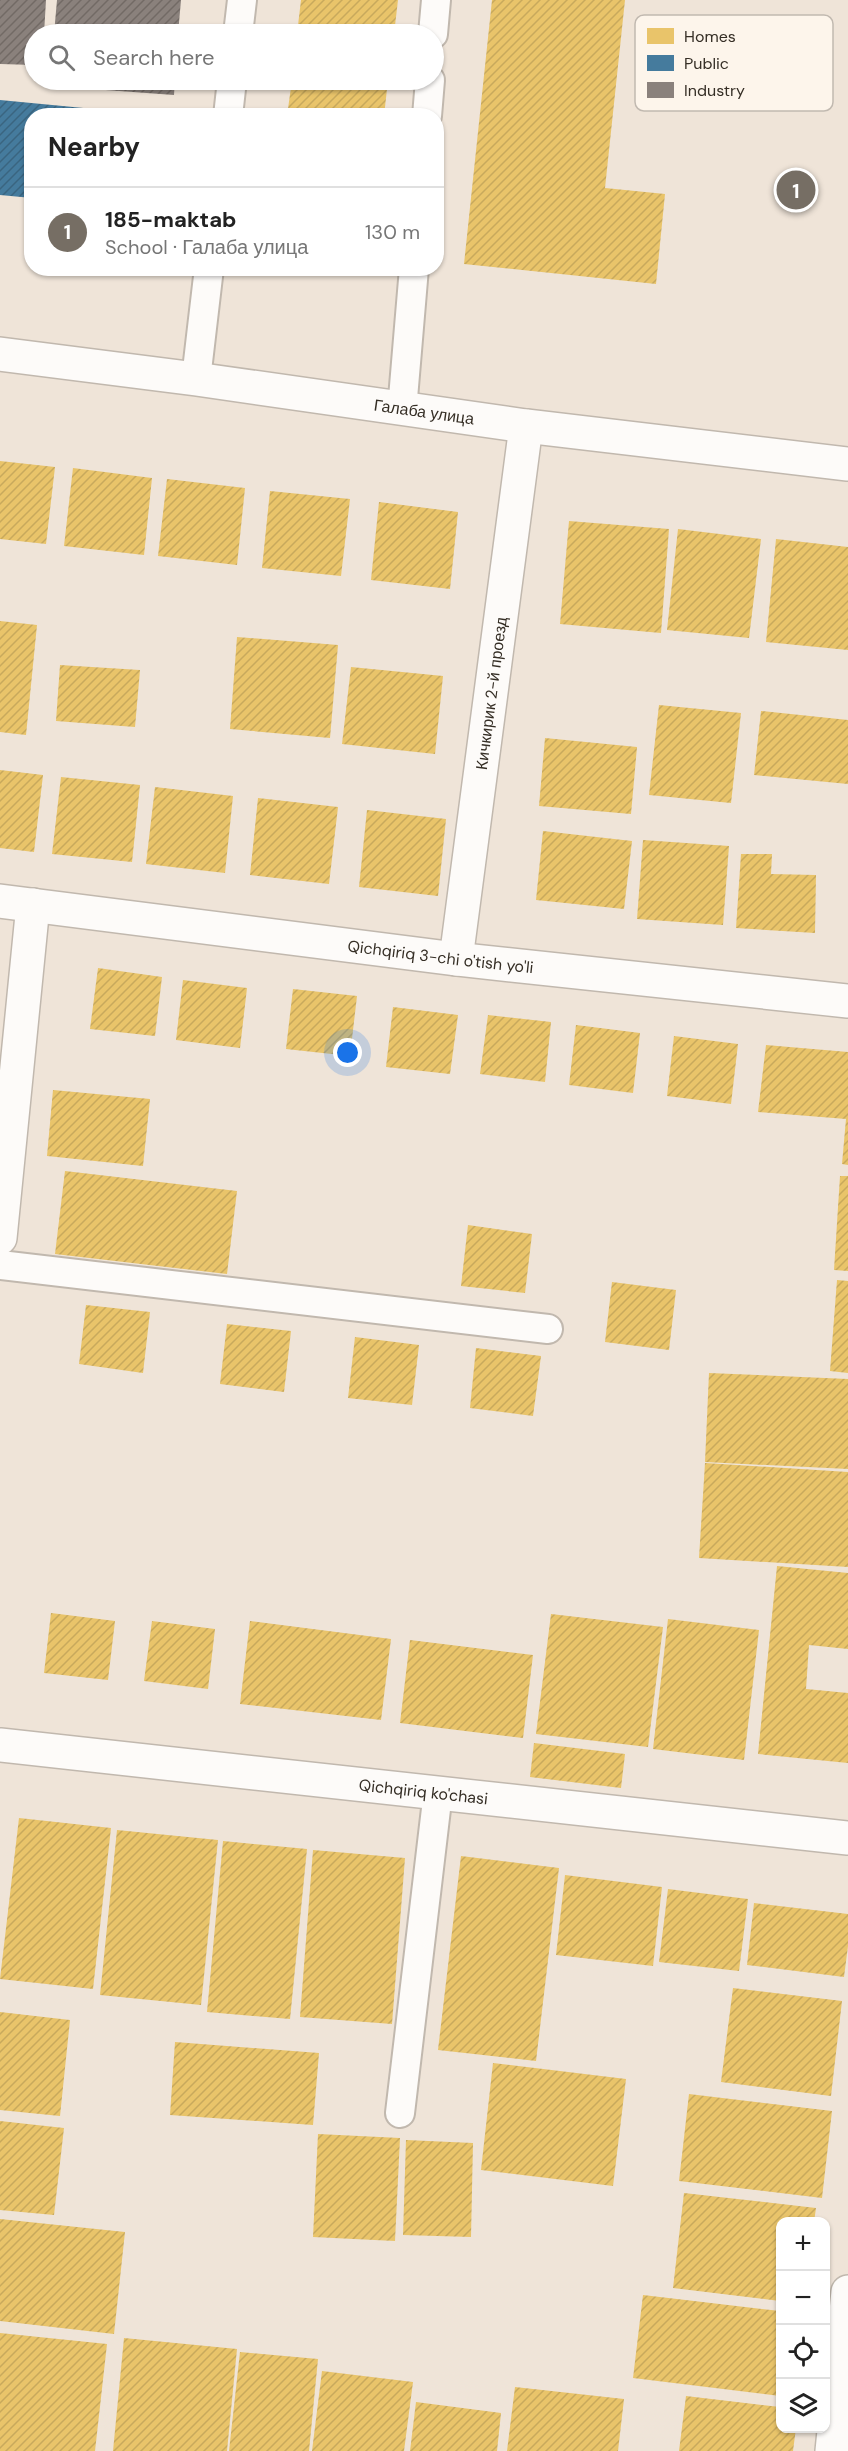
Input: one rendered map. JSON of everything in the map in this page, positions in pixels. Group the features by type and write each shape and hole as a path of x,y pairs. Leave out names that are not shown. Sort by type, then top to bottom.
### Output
{"street":[{"name":"Галаба улица","path":"0,354 196,379 402,410 848,464"},
{"name":"Кичкирик 2-й проезд","path":"456,959 526,426"},
{"name":"Qichqiriq 3-chi o'tish yo'li","path":"0,901 456,959 848,1001"},
{"path":"0,1238 33,905"},
{"name":"Qichqiriq ko'chasi","path":"0,1745 848,1838"},
{"path":"832,2451 848,2292"}],"lane":[{"path":"239,24 242,0"},
{"path":"435,24 436,0"},
{"path":"229,108 231,90"},
{"path":"428,108 429,90"},
{"path":"196,379 208,276"},
{"path":"402,410 413,276"},
{"path":"0,1265 548,1329"},
{"path":"400,2113 438,1792"}],"building: Homes":[{"path":"301,0 398,0 395,24 298,24"},
{"path":"492,0 625,0 605,188 665,194 656,284 464,264"},
{"path":"291,90 387,90 385,108 288,108"},
{"path":"0,461 55,467 46,544 0,539"},
{"path":"73,468 152,478 144,555 64,546"},
{"path":"167,479 245,488 237,565 158,556"},
{"path":"270,491 350,499 341,576 262,568"},
{"path":"379,502 458,512 450,589 371,580"},
{"path":"569,521 669,529 661,633 560,624"},
{"path":"678,529 761,539 749,638 667,630"},
{"path":"776,539 848,547 848,650 766,642"},
{"path":"0,621 37,625 26,735 0,732"},
{"path":"237,637 338,645 330,738 230,729"},
{"path":"60,665 140,670 135,727 56,721"},
{"path":"351,667 443,676 435,754 342,744"},
{"path":"659,705 741,713 731,803 649,795"},
{"path":"761,711 848,720 848,784 754,775"},
{"path":"545,738 637,747 631,814 539,806"},
{"path":"0,770 43,775 34,852 0,848"},
{"path":"61,777 140,785 132,862 52,854"},
{"path":"155,787 233,796 225,873 146,864"},
{"path":"258,798 338,807 329,884 250,875"},
{"path":"367,810 446,819 438,896 359,887"},
{"path":"543,831 632,841 624,909 536,900"},
{"path":"643,840 729,846 723,925 637,919"},
{"path":"741,854 772,854 771,874 816,875 815,933 736,928"},
{"path":"98,968 162,977 155,1036 90,1029"},
{"path":"183,980 247,988 240,1048 176,1040"},
{"path":"293,989 357,996 350,1056 286,1049"},
{"path":"393,1007 458,1015 450,1074 386,1067"},
{"path":"488,1015 551,1022 545,1082 480,1074"},
{"path":"576,1025 640,1033 633,1093 569,1085"},
{"path":"674,1036 738,1044 731,1104 667,1096"},
{"path":"766,1045 848,1052 848,1165 842,1164 846,1119 758,1112"},
{"path":"53,1090 150,1099 143,1166 47,1156"},
{"path":"65,1171 237,1191 227,1274 55,1254"},
{"path":"840,1176 848,1176 848,1271 834,1270"},
{"path":"468,1225 532,1234 525,1293 461,1286"},
{"path":"837,1280 848,1281 848,1373 830,1371"},
{"path":"612,1282 676,1290 669,1350 605,1342"},
{"path":"86,1305 150,1312 143,1373 79,1364"},
{"path":"227,1324 291,1331 284,1392 220,1384"},
{"path":"355,1337 419,1345 412,1405 348,1398"},
{"path":"476,1348 541,1356 533,1416 470,1408"},
{"path":"709,1373 848,1379 848,1469 705,1462"},
{"path":"705,1463 848,1472 848,1567 699,1558"},
{"path":"777,1566 848,1573 848,1649 809,1645 806,1689 848,1693 848,1763 758,1754"},
{"path":"51,1613 115,1621 108,1680 44,1673"},
{"path":"551,1614 663,1627 648,1747 536,1734"},
{"path":"668,1619 759,1630 744,1760 653,1749"},
{"path":"152,1621 215,1629 208,1689 144,1681"},
{"path":"250,1621 391,1639 381,1720 240,1704"},
{"path":"410,1640 533,1655 523,1738 400,1723"},
{"path":"534,1743 625,1754 621,1788 530,1777"},
{"path":"19,1818 111,1828 93,1989 0,1979"},
{"path":"117,1830 218,1840 201,2005 100,1995"},
{"path":"223,1841 307,1849 290,2019 207,2012"},
{"path":"313,1850 405,1858 392,2024 300,2017"},
{"path":"461,1856 559,1868 536,2061 438,2050"},
{"path":"565,1875 662,1887 653,1966 556,1955"},
{"path":"668,1889 748,1899 739,1971 659,1962"},
{"path":"754,1903 848,1914 848,1946 844,1977 747,1965"},
{"path":"733,1988 842,2001 831,2096 721,2082"},
{"path":"0,2012 70,2020 60,2116 0,2110"},
{"path":"175,2042 319,2053 313,2125 170,2115"},
{"path":"493,2063 626,2079 613,2186 481,2170"},
{"path":"689,2094 832,2111 822,2198 679,2181"},
{"path":"0,2121 64,2128 54,2215 0,2210"},
{"path":"318,2134 400,2138 395,2241 313,2237"},
{"path":"406,2140 473,2143 471,2237 403,2235"},
{"path":"684,2193 816,2208 815,2217 776,2217 776,2301 673,2288"},
{"path":"0,2219 125,2232 114,2334 0,2321"},
{"path":"643,2295 776,2311 776,2396 633,2378"},
{"path":"0,2333 107,2344 95,2451 0,2451"},
{"path":"124,2338 237,2349 227,2451 113,2451"},
{"path":"240,2352 318,2359 309,2451 229,2451"},
{"path":"322,2371 413,2382 404,2451 312,2451"},
{"path":"515,2387 624,2399 618,2451 507,2451"},
{"path":"686,2396 776,2407 776,2433 795,2433 793,2451 679,2451"},
{"path":"416,2402 501,2413 497,2451 410,2451"}],"building: Public":[{"path":"0,100 83,108 24,108 24,197 0,195"}],"building: Industry":[{"path":"0,0 46,0 45,24 24,24 24,65 0,64"},
{"path":"57,0 181,0 179,24 55,24"},
{"path":"106,90 174,90 174,95"}],"place":[{"name":"185-maktab","path":"796,190"}]}
